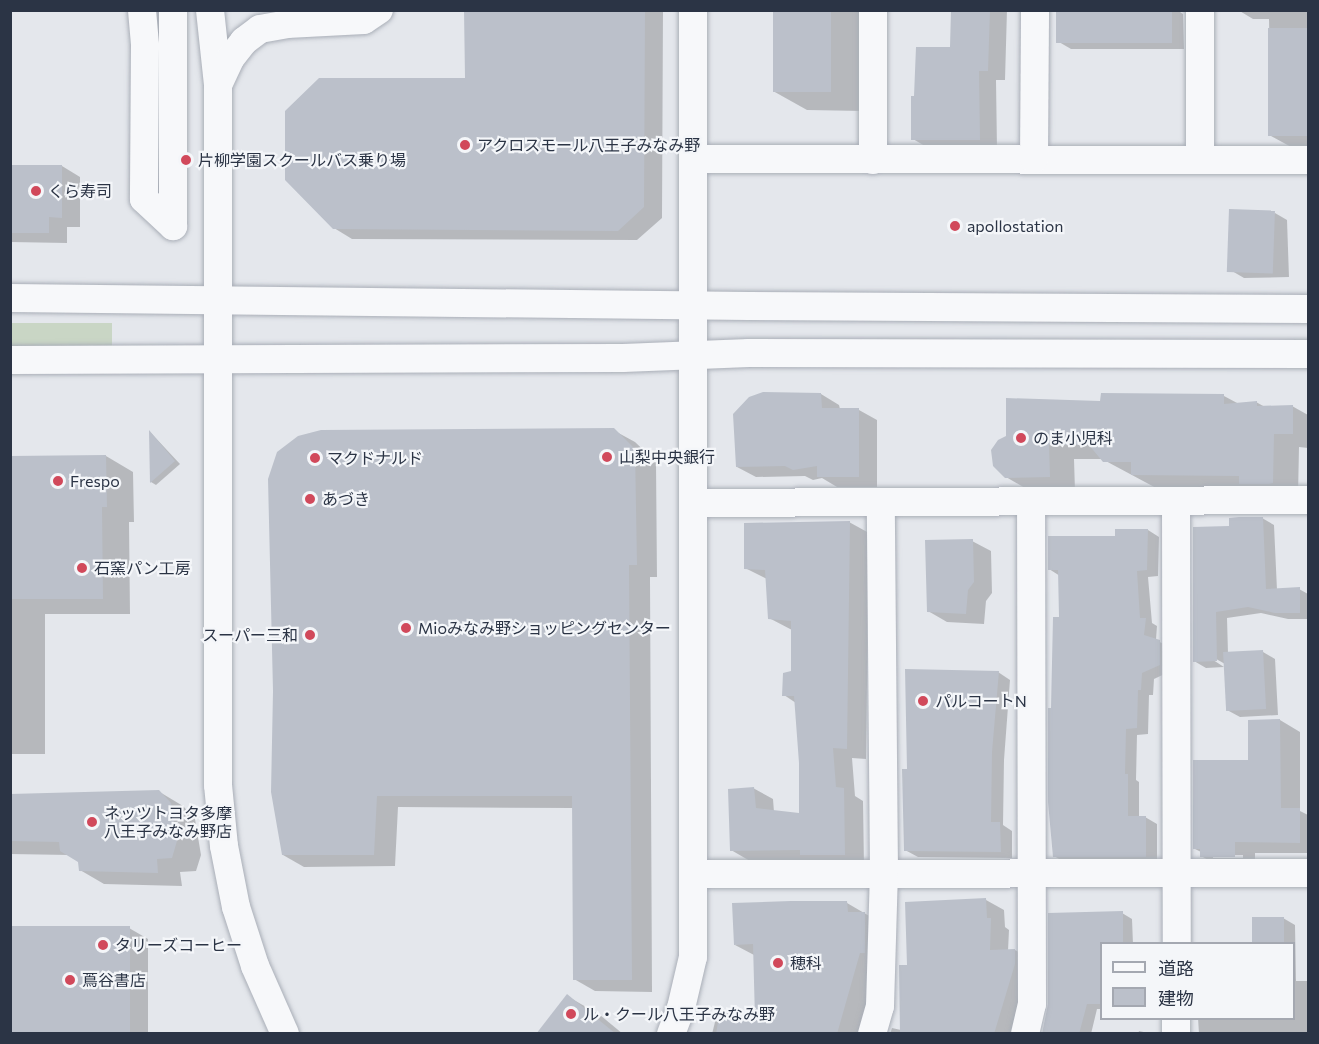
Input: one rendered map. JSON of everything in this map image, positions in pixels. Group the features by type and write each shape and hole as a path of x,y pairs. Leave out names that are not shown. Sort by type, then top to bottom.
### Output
{"street":[{"path":"142,10 145,46 144,199 173,226 173,10"},
{"path":"218,85 230,59 260,20 286,24 364,20 379,10"},
{"path":"670,1034 681,1008 693,957 693,10"},
{"path":"873,10 873,160"},
{"path":"1034,159 1035,10"},
{"path":"1200,10 1200,159"},
{"path":"215,19 218,85 217,754 220,815 230,879 244,934 267,997 285,1034"},
{"path":"693,159 1308,160"},
{"path":"10,298 694,306 1308,309"},
{"path":"10,360 623,358 749,353 1308,354"},
{"path":"694,503 1308,500"},
{"path":"1176,501 1177,942"},
{"path":"872,1034 880,1006 884,873 881,502"},
{"path":"1025,1034 1032,1004 1031,502"},
{"path":"693,874 1308,873"}],"green space":[{"path":"10,323 112,323 112,347 10,347"}],"building":[{"name":"アクロスモール八王子みなみ野","path":"464,10 645,10 644,207 618,231 333,229 285,180 285,111 319,78 465,78"},
{"path":"773,10 831,10 831,92 773,92"},
{"path":"951,10 990,10 988,71 979,71 980,140 911,140 911,96 914,96 916,47 950,47"},
{"path":"1056,10 1172,10 1172,43 1056,43"},
{"path":"1268,28 1308,28 1308,136 1268,136"},
{"name":"くら寿司","path":"10,165 62,165 62,218 49,217 49,233 10,233"},
{"path":"1229,209 1275,211 1273,274 1227,272"},
{"path":"763,392 821,393 822,408 859,408 859,477 817,477 817,466 793,470 785,466 736,467 733,414 749,397"},
{"path":"1101,393 1224,394 1224,404 1257,401 1257,406 1293,405 1293,434 1274,434 1273,483 1269,484 1239,484 1239,476 1131,475 1131,462 1103,462 1089,445 1049,445 1050,477 1005,478 993,466 991,450 998,440 1006,436 1006,398 1100,401"},
{"name":"Mioみなみ野ショッピングセンター","path":"614,428 635,449 637,565 629,565 632,980 573,980 572,796 377,796 374,855 282,855 271,792 273,691 268,479 277,452 298,436 321,430"},
{"path":"149,430 175,461 150,483"},
{"path":"106,455 107,507 102,507 103,599 10,599 10,456"},
{"path":"1263,517 1266,589 1300,587 1300,613 1275,613 1248,607 1216,612 1217,661 1193,662 1193,527 1229,526 1229,518"},
{"path":"850,521 847,749 833,748 836,787 844,788 845,855 800,855 800,850 730,851 728,789 754,787 756,808 799,813 799,763 794,696 782,696 783,673 791,671 791,621 768,619 765,570 744,569 744,523"},
{"path":"1115,529 1148,529 1147,570 1137,571 1140,618 1146,618 1144,635 1160,640 1160,665 1142,673 1141,690 1138,690 1137,728 1126,729 1125,774 1128,774 1128,816 1146,816 1146,857 1053,857 1048,802 1048,708 1051,708 1053,617 1059,617 1058,570 1048,570 1048,536 1115,536"},
{"path":"973,539 974,582 968,590 966,614 927,612 925,540"},
{"path":"1263,650 1266,709 1226,711 1223,652"},
{"path":"905,669 999,671 992,752 991,822 1000,822 1001,852 904,851 902,769 907,769"},
{"path":"1280,719 1281,808 1300,808 1300,843 1235,842 1235,857 1200,857 1200,849 1193,849 1193,760 1248,760 1248,720"},
{"name":"ネッツトヨタ多摩 八王子みなみ野店","path":"159,790 171,803 177,841 172,858 157,859 158,873 79,871 78,862 60,851 59,842 10,841 10,794"},
{"path":"986,898 987,918 991,918 990,950 1015,949 1015,964 994,1034 900,1034 899,965 907,965 905,902"},
{"path":"847,901 848,912 865,912 865,953 860,953 837,1034 716,1034 720,1010 755,1019 753,944 734,945 732,903"},
{"path":"1123,911 1123,942 1100,942 1100,1004 1087,1004 1079,1034 1042,1034 1048,1004 1048,913"},
{"path":"1252,917 1284,917 1284,942 1252,942"},
{"name":"蔦谷書店","path":"10,926 130,926 130,1034 10,1034"},
{"name":"ル・クール八王子みなみ野","path":"567,994 616,1034 536,1034"}],"place":[{"name":"アクロスモール八王子みなみ野","path":"465,145"},
{"name":"片柳学園スクールバス乗り場","path":"186,160"},
{"name":"くら寿司","path":"36,191"},
{"name":"apollostation","path":"955,226"},
{"name":"のま小児科","path":"1021,438"},
{"name":"山梨中央銀行","path":"607,457"},
{"name":"マクドナルド","path":"315,458"},
{"name":"Frespo","path":"58,481"},
{"name":"あづき","path":"310,499"},
{"name":"石窯パン工房","path":"82,568"},
{"name":"Mioみなみ野ショッピングセンター","path":"406,628"},
{"name":"スーパー三和","path":"310,635"},
{"name":"パルコートN","path":"923,701"},
{"name":"ネッツトヨタ多摩 八王子みなみ野店","path":"92,822"},
{"name":"タリーズコーヒー","path":"103,945"},
{"name":"穂科","path":"778,963"},
{"name":"蔦谷書店","path":"70,980"},
{"name":"ル・クール八王子みなみ野","path":"571,1014"}]}
